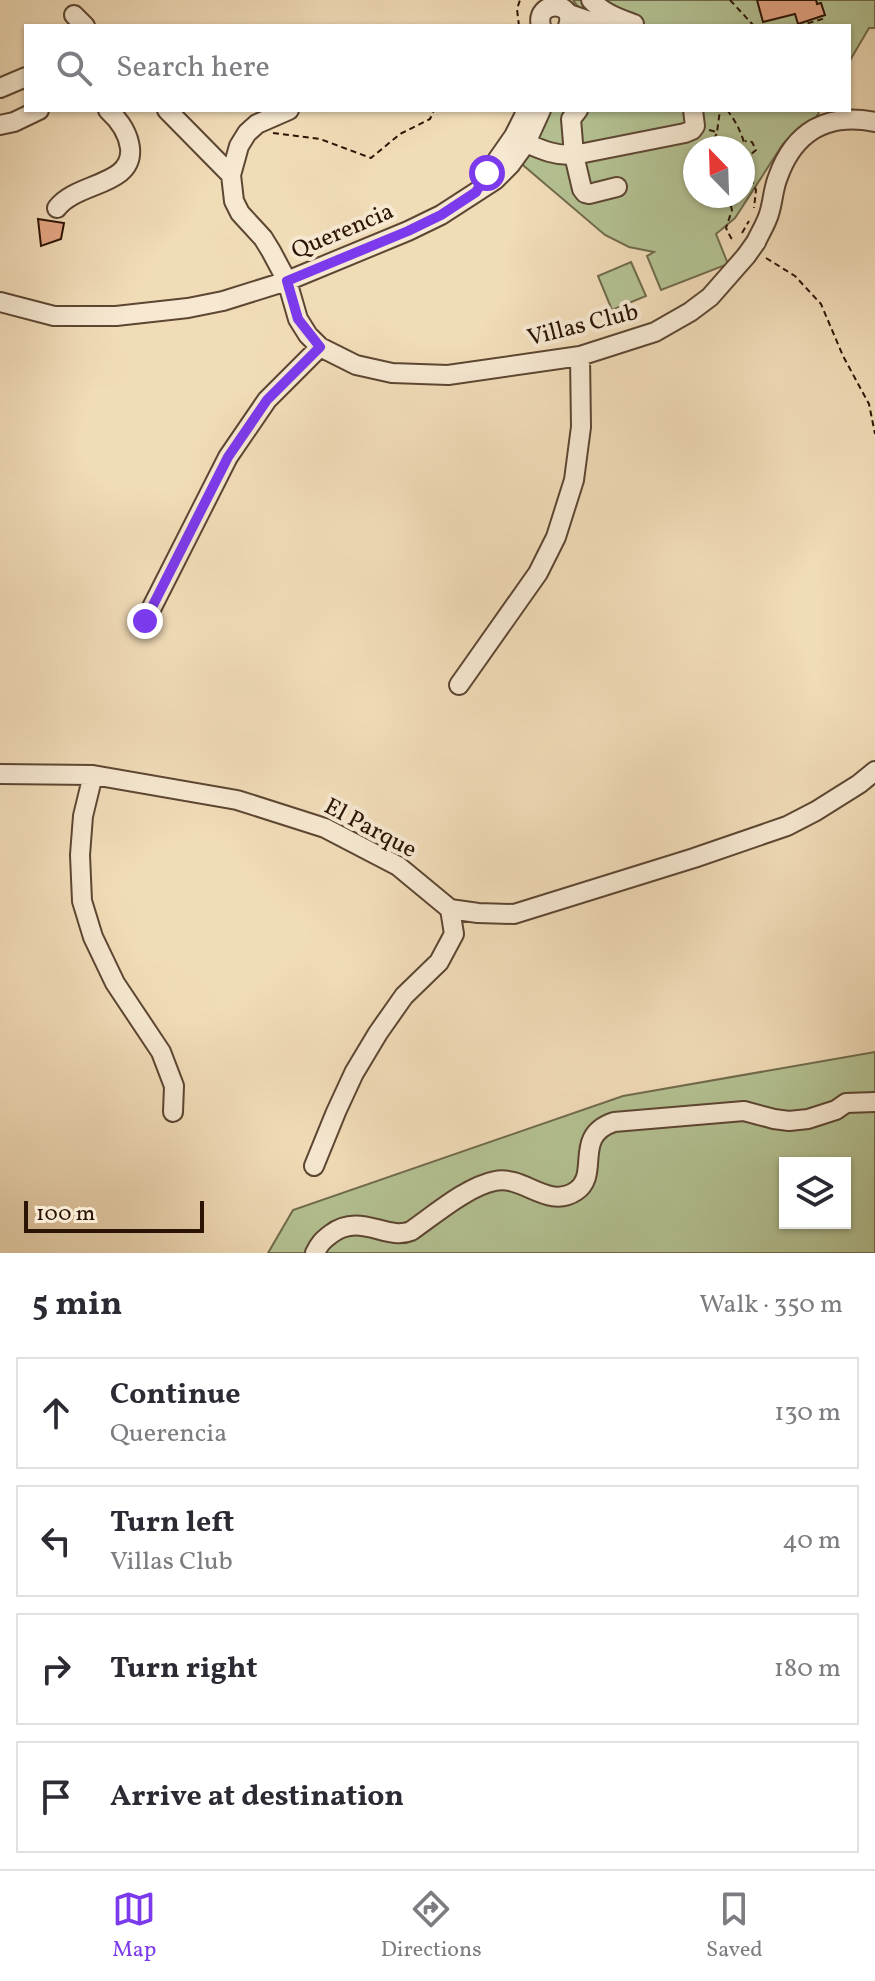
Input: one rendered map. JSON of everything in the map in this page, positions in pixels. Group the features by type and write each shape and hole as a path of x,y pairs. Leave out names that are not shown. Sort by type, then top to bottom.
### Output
{"street":[{"path":"591,0 612,16 634,24"},
{"path":"543,11 553,4 568,16 597,24"},
{"path":"0,88 24,78"},
{"path":"0,125 35,112"},
{"path":"57,208 74,194 122,172 130,161 130,145 124,129 110,112"},
{"path":"169,112 231,175"},
{"path":"231,175 239,146 247,133 257,124 284,112"},
{"name":"Querencia","path":"476,192 514,136 526,112"},
{"name":"Querencia","path":"79,315 116,316 223,301 287,281 408,231 441,215 495,180 526,143 540,112"},
{"path":"576,112 571,119 580,184 589,194 617,187"},
{"name":"Villas Club","path":"231,175 234,201 240,213 263,238 287,281 298,319 320,347 356,365 380,371 448,375 580,356 655,332 690,312 710,297 752,249 769,215 785,159 809,132 830,116 875,122"},
{"path":"526,143 549,153 574,155 685,133 692,130 694,118"},
{"path":"0,291 79,315"},
{"path":"0,302 54,316 79,315"},
{"path":"145,621 228,457 267,400 320,347"},
{"path":"459,685 538,573 556,537 574,480 581,427 580,356"},
{"path":"314,1166 354,1073 378,1033 404,996 439,962 454,934 450,909 514,914 694,858 787,826 816,811 875,771"},
{"name":"El Parque","path":"0,774 93,775 237,800 325,828 398,866 450,909"},
{"path":"93,775 83,816 80,855 82,901 93,937 115,983 161,1052 174,1086 173,1112"},
{"path":"315,1253 318,1244 335,1230 355,1225 402,1234 411,1231 474,1188 495,1181 511,1180 542,1194 556,1198 565,1196 579,1189 585,1180 592,1137 598,1129 614,1122 744,1111 789,1121 808,1119 836,1110 846,1103 875,1102"}],"path":[{"path":"519,24 517,9 520,0"},
{"path":"730,0 752,24"},
{"path":"805,24 826,18"},
{"path":"257,124 275,134 320,139 371,158 400,134 430,119 433,112"},
{"path":"715,136 720,112"},
{"path":"728,112 742,136"},
{"path":"694,118 717,132"},
{"path":"731,208 726,228 731,238 795,276 821,304 843,356 869,404 875,434"},
{"path":"752,249 742,231 754,214 754,208"}],"green space":[{"path":"573,0 875,0 875,28 869,28 851,59 851,24 574,24 578,7"},
{"path":"544,112 819,112 816,118 783,144 755,187 755,136 683,136 683,208 741,208 716,234 728,264 661,290 647,256 654,252 629,247 605,235 517,160"},
{"path":"631,262 646,296 612,310 598,276"},
{"path":"875,1052 875,1253 268,1253 293,1210 623,1096"}],"building":[{"path":"757,0 816,0 817,4 821,3 825,15 798,24 795,14 763,22"},
{"path":"38,219 64,223 61,239 41,246"}],"route":[{"path":"145,621 228,457 267,400 320,347 298,319 287,281 441,215 476,192 487,173"}]}
